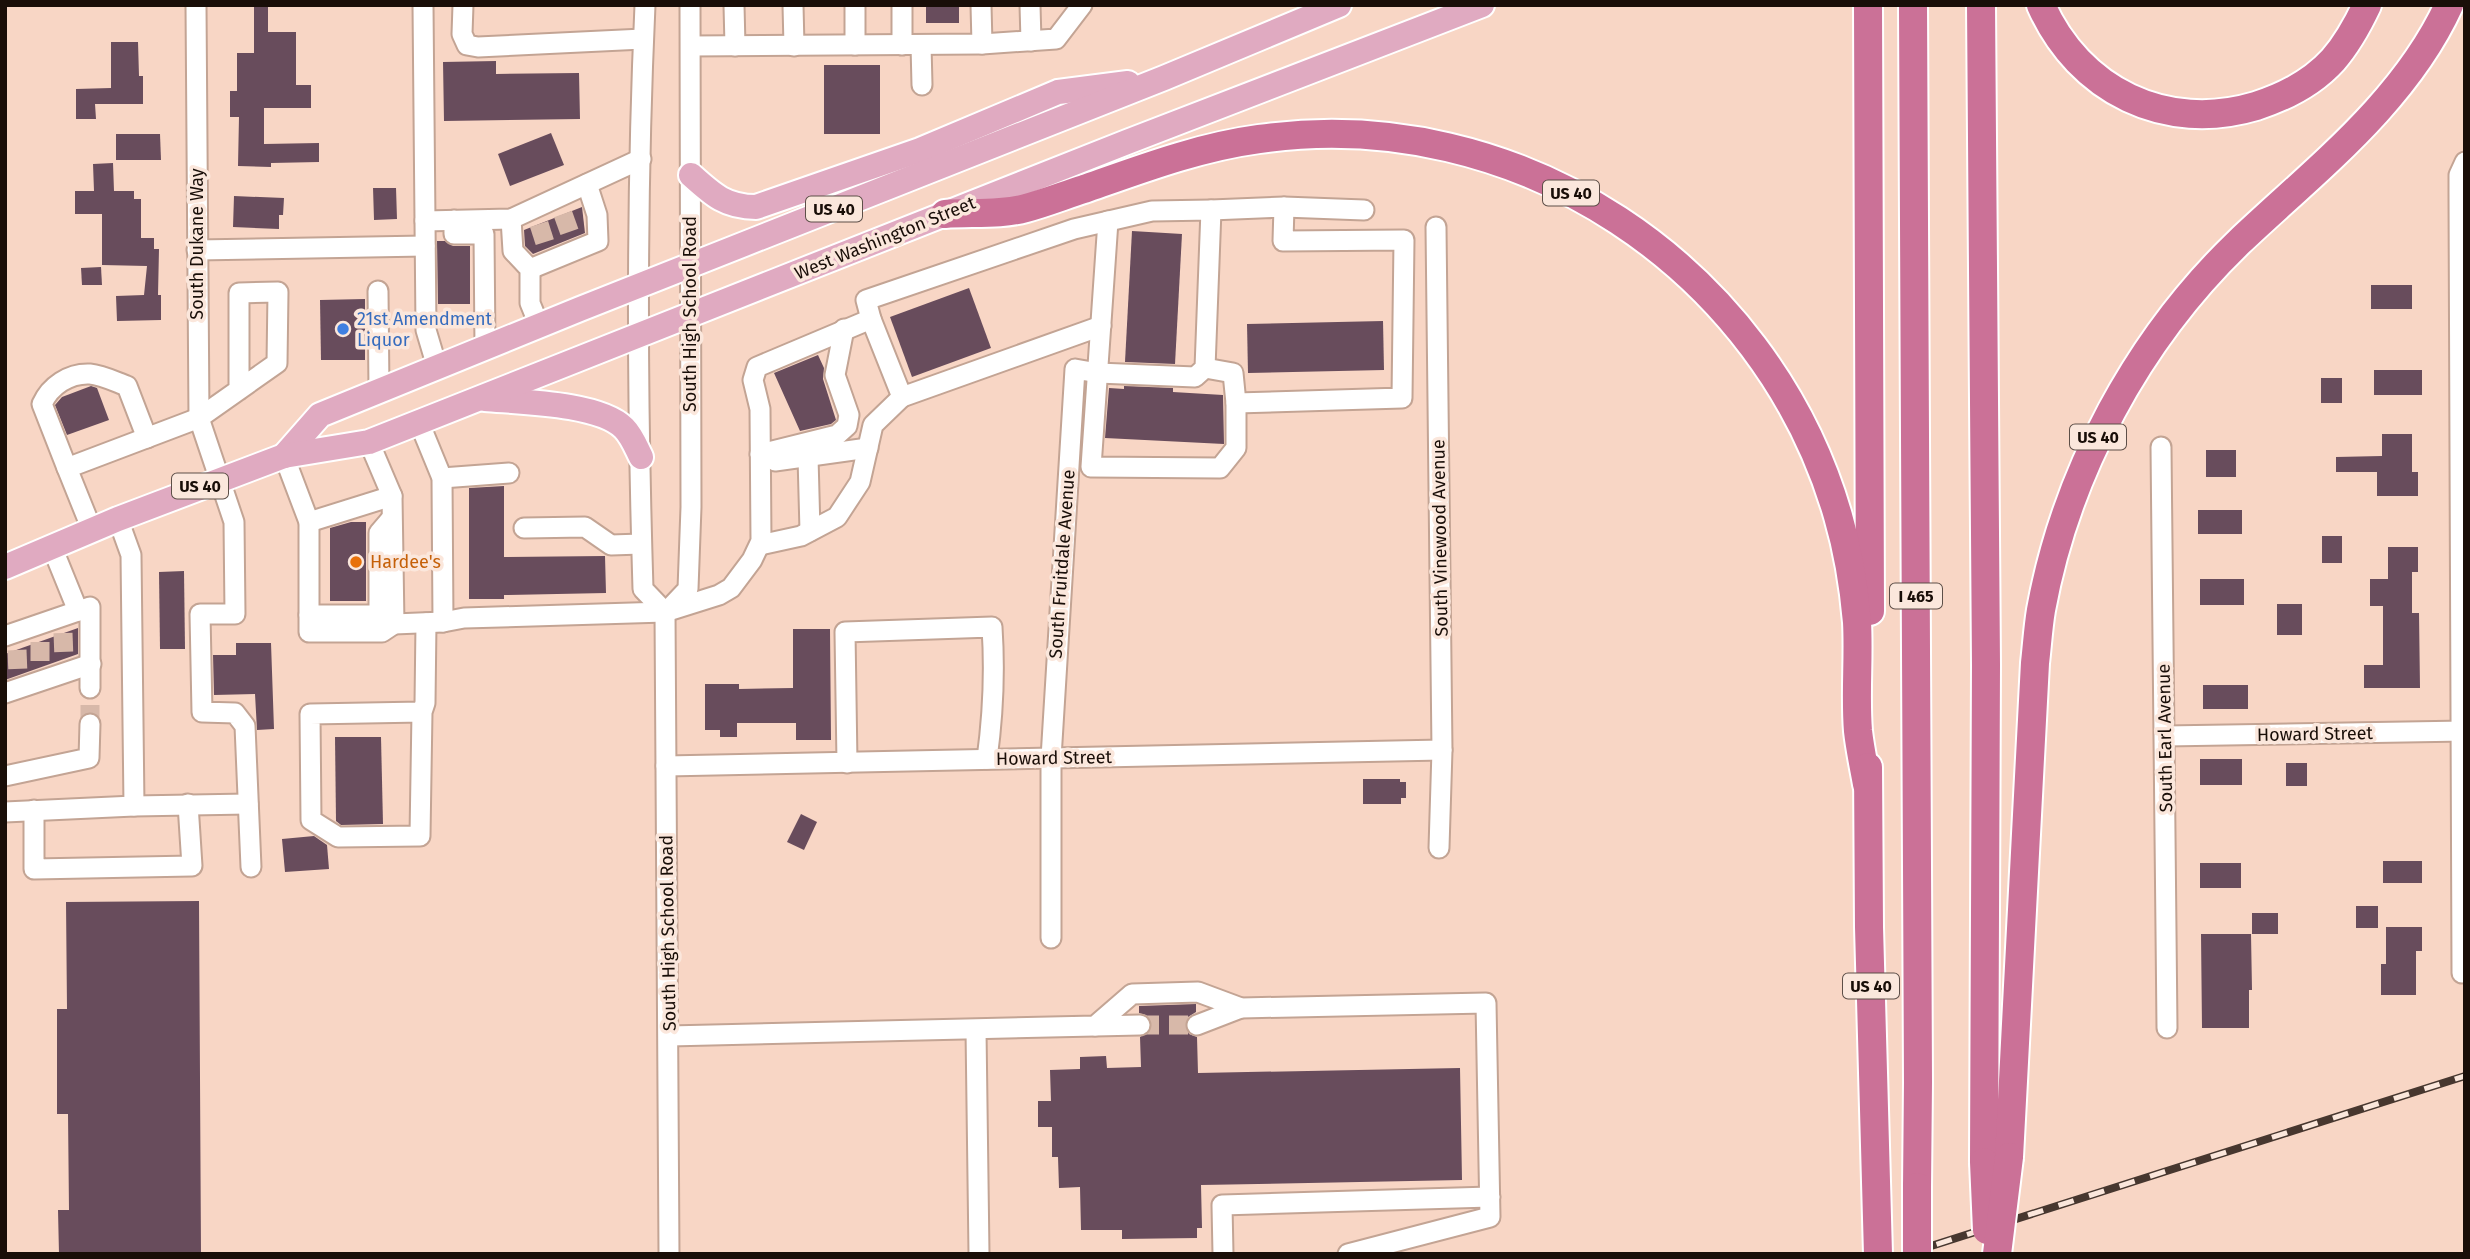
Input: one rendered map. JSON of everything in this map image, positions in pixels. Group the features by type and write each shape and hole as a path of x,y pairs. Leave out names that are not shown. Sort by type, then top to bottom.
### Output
{"highway":[{"path":"1867,784 1871,730 1868,5"},
{"name":"I 465","path":"1913,5 1917,1254"},
{"path":"1981,5 1986,651 1997,1160 1987,1254"},
{"path":"2041,5 2061,41 2076,61 2113,90 2136,102 2163,110 2191,115 2216,115 2237,112 2285,96 2312,78 2332,61 2367,5"},
{"name":"US 40","path":"1997,1254 1997,1160 2035,663 2041,611 2067,512 2102,428 2152,345 2204,279 2236,245 2357,132 2417,61 2433,38 2449,5"},
{"name":"US 40","path":"945,214 1023,209 1180,156 1269,138 1342,133 1409,139 1438,144 1500,162 1562,189 1629,227 1664,252 1725,311 1747,337 1786,396 1811,444 1838,516 1852,583 1857,622 1858,730 1867,784 1878,1254"}],"main road":[{"name":"West Washington Street","path":"284,456 320,415 539,325 1164,78 1339,5"},
{"name":"West Washington Street","path":"5,567 218,479 284,456 369,442 1482,5"},
{"path":"691,176 720,199 740,207 757,207 919,150 1058,92 1164,78"},
{"path":"480,398 596,412 622,426 641,457"}],"street":[{"name":"South Dukane Way","path":"196,5 199,418 234,522 235,614 200,614 202,712 235,713 245,726 248,804"},
{"path":"423,5 426,330 437,367"},
{"path":"463,5 462,34 467,45 478,47 643,39"},
{"path":"645,5 639,286 641,544 643,589 665,612"},
{"name":"South High School Road","path":"669,1254 665,612 688,589 691,507 690,5"},
{"path":"734,5 735,46"},
{"path":"793,5 794,46"},
{"path":"855,5 855,45"},
{"path":"902,5 922,85"},
{"path":"981,5 982,44"},
{"path":"1030,5 1031,41"},
{"path":"691,46 982,44 1056,39 1082,5"},
{"path":"425,221 536,216 560,206 587,184 641,159"},
{"path":"2462,974 2464,731 2459,176 2465,162"},
{"path":"530,269 549,255 574,244 598,241 597,215 587,184"},
{"path":"1236,403 1402,398 1404,240 1283,241 1284,207"},
{"path":"284,456 309,522 309,632 382,632 394,624 434,623 464,618 665,612 719,595 732,588 760,545 760,409 753,380 757,367 844,329 868,310 1074,229 1152,211 1284,207 1364,210"},
{"path":"1098,373 1195,377 1205,368 1211,210"},
{"path":"511,219 513,251 530,269 530,303 539,325"},
{"path":"454,220 454,234 485,234 485,347"},
{"path":"1108,221 1091,467 1220,468 1236,448 1233,373 1205,368"},
{"name":"South Vinewood Avenue","path":"1436,227 1442,750 1439,848"},
{"path":"197,250 425,246"},
{"path":"377,290 379,390"},
{"path":"67,468 199,418 239,390 277,363 278,292 239,293 239,390"},
{"path":"868,310 902,397"},
{"path":"760,545 801,536 836,517 860,482 873,425 902,397 1101,326"},
{"path":"760,458 837,435 847,426 849,415 835,375 844,329"},
{"name":"South Fruitdale Avenue","path":"1051,938 1051,758 1074,369 1098,373"},
{"path":"92,530 42,404 48,390 65,379 90,374 127,386 147,438"},
{"path":"419,422 442,478 434,623 422,712 420,835 338,837 311,820 310,713 422,712"},
{"path":"369,442 392,496 394,624"},
{"name":"South Earl Avenue","path":"2161,447 2167,1028"},
{"path":"760,458 808,457 868,448"},
{"path":"808,457 810,531"},
{"path":"442,478 509,473"},
{"path":"309,522 392,496"},
{"path":"309,615 379,615 379,533 393,518"},
{"path":"118,519 131,555 134,806"},
{"path":"524,528 585,527 611,545 641,544"},
{"path":"52,547 68,620"},
{"path":"13,639 40,633 90,607 90,688"},
{"path":"847,763 845,632 992,627 993,716 987,760"},
{"path":"14,685 64,666 91,664"},
{"path":"5,776 89,758 90,724"},
{"name":"Howard Street","path":"2165,736 2464,731"},
{"name":"Howard Street","path":"666,766 1442,750"},
{"path":"34,810 34,869 192,866 188,804"},
{"path":"5,811 248,804 251,867"},
{"path":"1095,1026 1132,994 1198,992 1241,1008"},
{"path":"1197,1025 1241,1008 1486,1003 1490,1217 1348,1254"},
{"path":"669,1036 1140,1025"},
{"path":"976,1030 979,1254"},
{"path":"1223,1254 1222,1205 1490,1197"}],"building":[{"path":"254,5 268,5 268,32 296,32 296,85 311,85 311,108 264,108 264,144 319,143 319,162 271,163 271,167 238,166 239,117 230,117 230,91 237,91 237,53 254,53"},
{"path":"926,5 959,5 959,23 926,23"},
{"path":"111,42 138,42 139,76 143,76 143,104 95,104 96,119 76,119 76,89 111,88"},
{"path":"496,61 496,74 579,73 580,119 444,121 443,62"},
{"path":"824,65 880,65 880,134 824,134"},
{"path":"551,133 564,165 510,186 498,154"},
{"path":"116,134 160,134 161,160 116,160"},
{"path":"113,163 114,191 134,191 134,199 141,199 141,238 154,238 154,249 159,249 158,295 161,295 161,320 117,321 116,296 144,295 147,266 102,265 102,214 75,214 75,191 94,191 93,164"},
{"path":"373,188 396,188 397,219 374,220"},
{"path":"234,196 284,198 283,215 279,215 279,229 233,227"},
{"path":"582,207 585,233 533,254 525,246 524,230"},
{"path":"1132,231 1182,234 1175,364 1125,362"},
{"path":"437,241 445,241 453,246 470,246 470,304 438,304"},
{"path":"101,267 102,285 82,285 81,268"},
{"path":"2371,285 2412,285 2412,309 2371,309"},
{"path":"969,288 991,348 912,377 890,317"},
{"path":"365,299 365,360 321,360 320,300"},
{"path":"1383,321 1384,370 1248,373 1247,324"},
{"path":"818,355 824,368 823,379 836,420 831,424 800,431 774,373"},
{"path":"2374,370 2422,370 2422,395 2374,395"},
{"path":"2321,378 2342,378 2342,403 2321,403"},
{"path":"91,386 97,388 109,420 67,435 55,405 62,397"},
{"path":"1124,386 1173,388 1173,392 1223,395 1224,444 1105,438 1109,388 1124,389"},
{"path":"2382,434 2412,434 2412,472 2418,472 2418,496 2377,496 2377,472 2336,472 2336,457 2382,456"},
{"path":"2206,450 2236,450 2236,477 2206,477"},
{"path":"504,486 504,557 605,556 606,593 504,595 504,599 469,599 469,488"},
{"path":"2198,510 2242,510 2242,534 2198,534"},
{"path":"351,522 366,522 366,601 330,601 330,528"},
{"path":"2322,536 2342,536 2342,563 2322,563"},
{"path":"2388,547 2418,547 2418,572 2412,572 2412,613 2419,613 2420,688 2364,688 2364,665 2383,665 2383,606 2370,606 2370,579 2388,579"},
{"path":"184,571 185,649 160,649 159,572"},
{"path":"2200,579 2244,579 2244,605 2200,605"},
{"path":"2277,604 2302,604 2302,635 2277,635"},
{"path":"78,628 78,654 5,680 5,654"},
{"path":"793,629 830,629 831,740 796,740 796,723 737,723 737,737 720,737 720,730 705,730 705,684 739,684 739,689 793,688"},
{"path":"236,643 271,643 274,729 257,730 255,694 214,695 213,655 236,655"},
{"path":"2203,685 2248,685 2248,709 2203,709"},
{"path":"335,737 381,737 383,824 341,825 336,821"},
{"path":"2200,759 2242,759 2242,785 2200,785"},
{"path":"2286,763 2307,763 2307,786 2286,786"},
{"path":"1363,779 1400,779 1400,782 1406,782 1406,798 1401,798 1401,804 1363,804"},
{"path":"801,814 817,822 804,850 787,842"},
{"path":"314,836 327,845 329,869 285,872 282,839"},
{"path":"2383,861 2422,861 2422,883 2383,883"},
{"path":"2200,863 2241,863 2241,888 2200,888"},
{"path":"199,901 201,1254 59,1254 58,1210 69,1210 68,1114 57,1114 57,1009 67,1009 66,902"},
{"path":"2356,906 2378,906 2378,928 2356,928"},
{"path":"2252,913 2278,913 2278,934 2252,934"},
{"path":"2386,927 2422,927 2422,951 2416,951 2416,995 2381,995 2381,964 2386,964"},
{"path":"2201,934 2251,934 2252,990 2249,990 2249,1028 2202,1028"},
{"path":"1196,1004 1196,1012 1188,1017 1185,1024 1189,1034 1197,1037 1198,1073 1460,1068 1462,1180 1201,1185 1202,1228 1197,1228 1197,1238 1122,1239 1122,1230 1081,1230 1080,1187 1059,1188 1058,1157 1052,1157 1052,1127 1038,1127 1038,1101 1051,1101 1050,1070 1080,1069 1080,1057 1106,1056 1107,1068 1141,1067 1140,1037 1150,1031 1152,1024 1146,1015 1139,1013 1139,1006"}],"tunnel":[{"path":"563,214 572,239"},
{"path":"539,224 547,249"},
{"path":"63,633 64,659"},
{"path":"40,642 40,667"},
{"path":"17,650 18,675"},
{"path":"90,688 90,724"},
{"path":"1140,1025 1197,1025"}],"railway":[{"path":"1906,1254 2465,1076"}],"place":[{"name":"21st Amendment Liquor","path":"343,329"},
{"name":"Hardee's","path":"356,562"}]}
